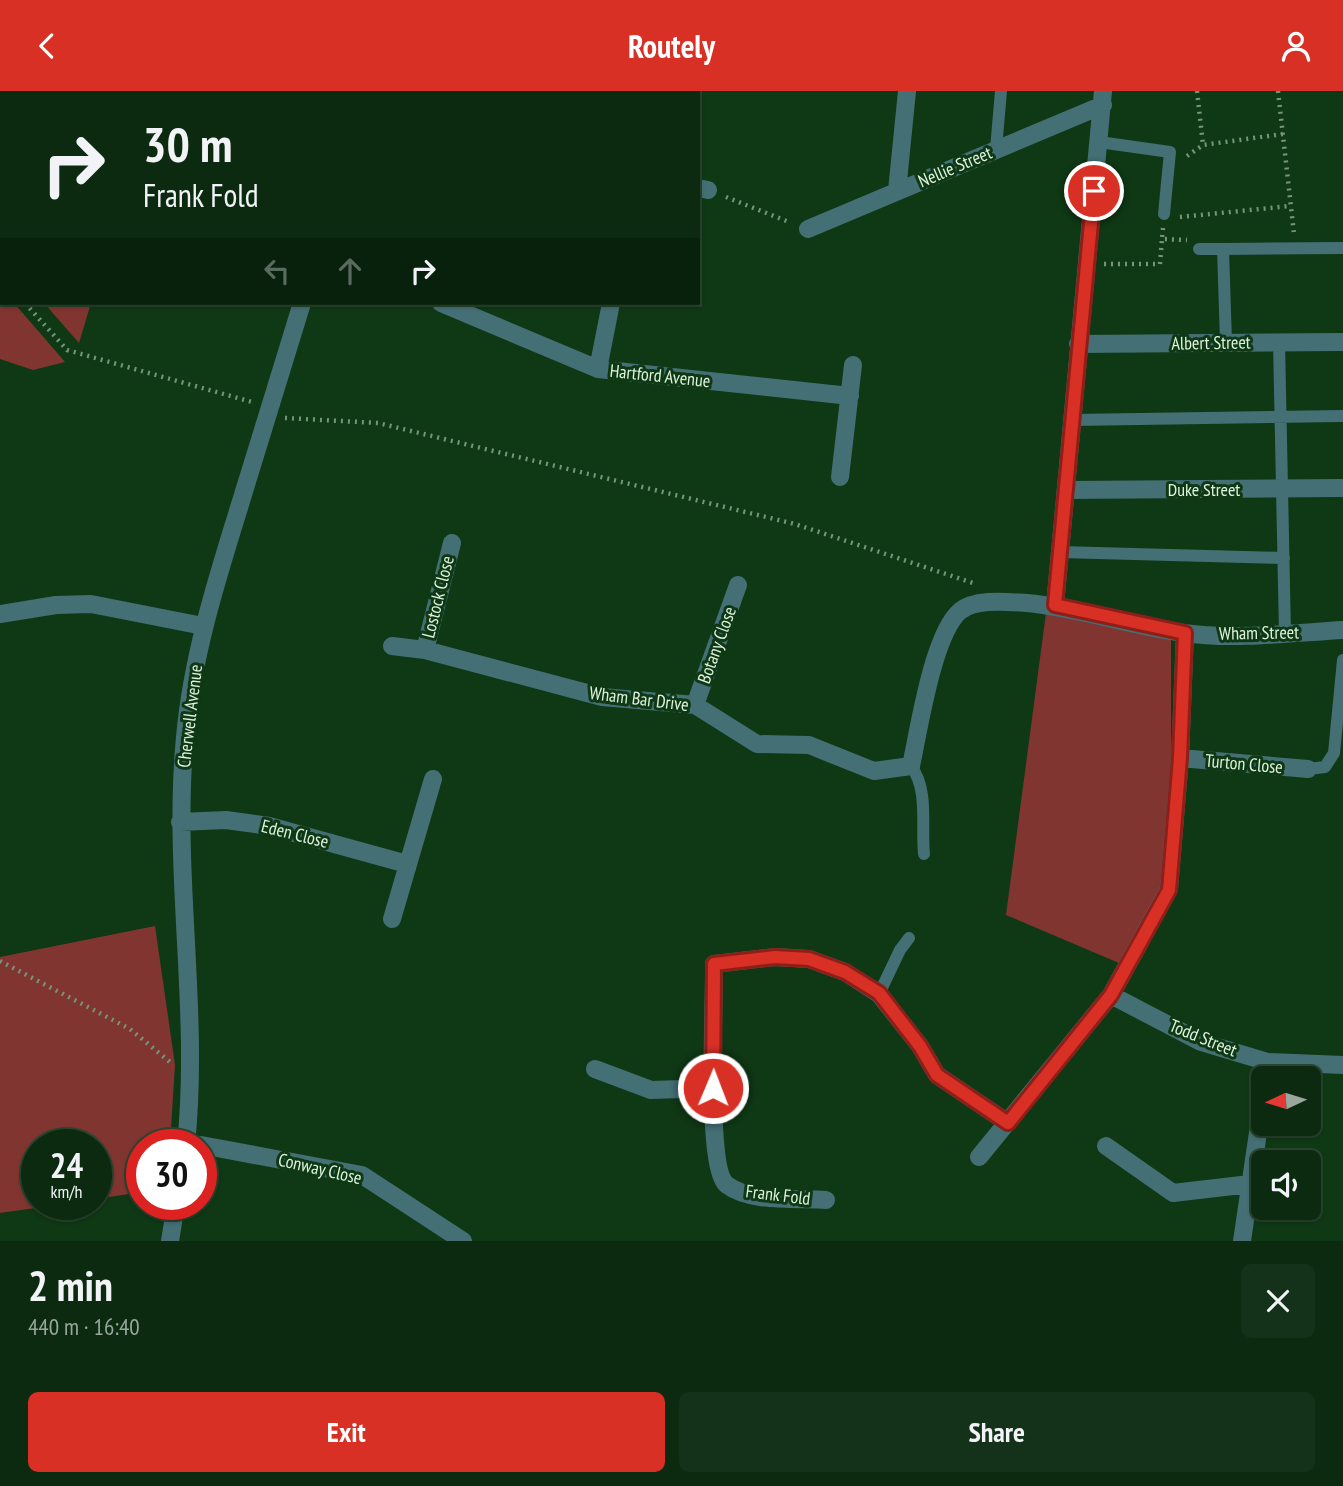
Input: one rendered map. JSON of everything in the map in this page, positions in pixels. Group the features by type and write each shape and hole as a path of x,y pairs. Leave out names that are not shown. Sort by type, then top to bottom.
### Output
{"street":[{"path":"897,191 907,91"},
{"path":"1055,605 1103,98"},
{"name":"Nellie Street","path":"808,229 996,149 1103,98"},
{"name":"Cherwell Avenue","path":"192,1129 190,961 180,822 185,735 203,626 301,305"},
{"name":"Hartford Avenue","path":"446,305 598,369 850,396"},
{"path":"598,369 611,305"},
{"name":"Albert Street","path":"1078,344 1343,342"},
{"path":"840,477 853,365"},
{"name":"Duke Street","path":"1066,490 1343,488"},
{"name":"Lostock Close","path":"425,650 452,543"},
{"name":"Botany Close","path":"695,705 738,585"},
{"path":"0,614 55,605 91,604 203,626"},
{"path":"911,767 944,632 959,612 975,604"},
{"name":"Wham Street","path":"975,604 1055,605 1185,633 1285,634 1343,630"},
{"path":"979,1157 1111,995 1169,890 1180,758 1185,633"},
{"name":"Wham Bar Drive","path":"392,646 425,650 602,698 695,705 757,744 809,745 874,771 911,767"},
{"name":"Turton Close","path":"1180,758 1308,769"},
{"path":"392,919 433,779"},
{"name":"Eden Close","path":"180,822 226,820 269,826 407,864"},
{"name":"Frank Fold","path":"826,1200 747,1194 725,1184 718,1172 714,1156 714,964 775,957 809,959 845,972 879,993 920,1046 937,1075 1008,1123"},
{"name":"Todd Street","path":"1111,995 1201,1042 1258,1066"},
{"name":"Todd Street","path":"1321,1066 1343,1065"},
{"path":"595,1069 651,1090 713,1088"},
{"path":"1242,1241 1257,1136"},
{"path":"1106,1146 1173,1193 1250,1184"},
{"name":"Conway Close","path":"217,1148 362,1175 463,1241"},
{"path":"170,1241 173,1220"}],"lane":[{"path":"996,149 1001,91"},
{"path":"1099,142 1170,152 1164,214"},
{"path":"1199,249 1343,249"},
{"path":"1223,249 1226,342"},
{"path":"1279,342 1285,634"},
{"path":"1072,420 1343,416"},
{"path":"1060,552 1284,558"},
{"path":"1308,769 1325,767 1331,762 1334,753 1343,660"},
{"path":"911,767 919,777 922,790 923,854"},
{"path":"879,993 900,950 909,938"}],"path":[{"path":"1197,91 1203,145 1283,134"},
{"path":"1278,91 1295,249"},
{"path":"703,189 808,229"},
{"path":"1086,264 1160,264 1164,214 1187,218 1290,206"},
{"path":"1162,239 1184,239 1199,249"},
{"path":"27,305 67,350 268,412 378,423 795,524 976,584 975,604"},
{"path":"0,961 130,1029 190,1079"}],"shaded area":[{"path":"0,305 16,305 65,362 33,370 0,359"},
{"path":"46,305 90,305 79,343"},
{"path":"1046,613 1171,637 1171,761 1162,888 1119,963 1006,915"},
{"path":"155,926 175,1065 171,1129 126,1129 126,1194 112,1197 112,1129 21,1129 21,1210 0,1213 0,957"}],"route":[{"path":"713,1088 714,964 775,957 809,959 845,972 879,993 920,1046 937,1075 1008,1123 1111,995 1169,890 1180,758 1185,633 1055,605 1094,191"}]}
